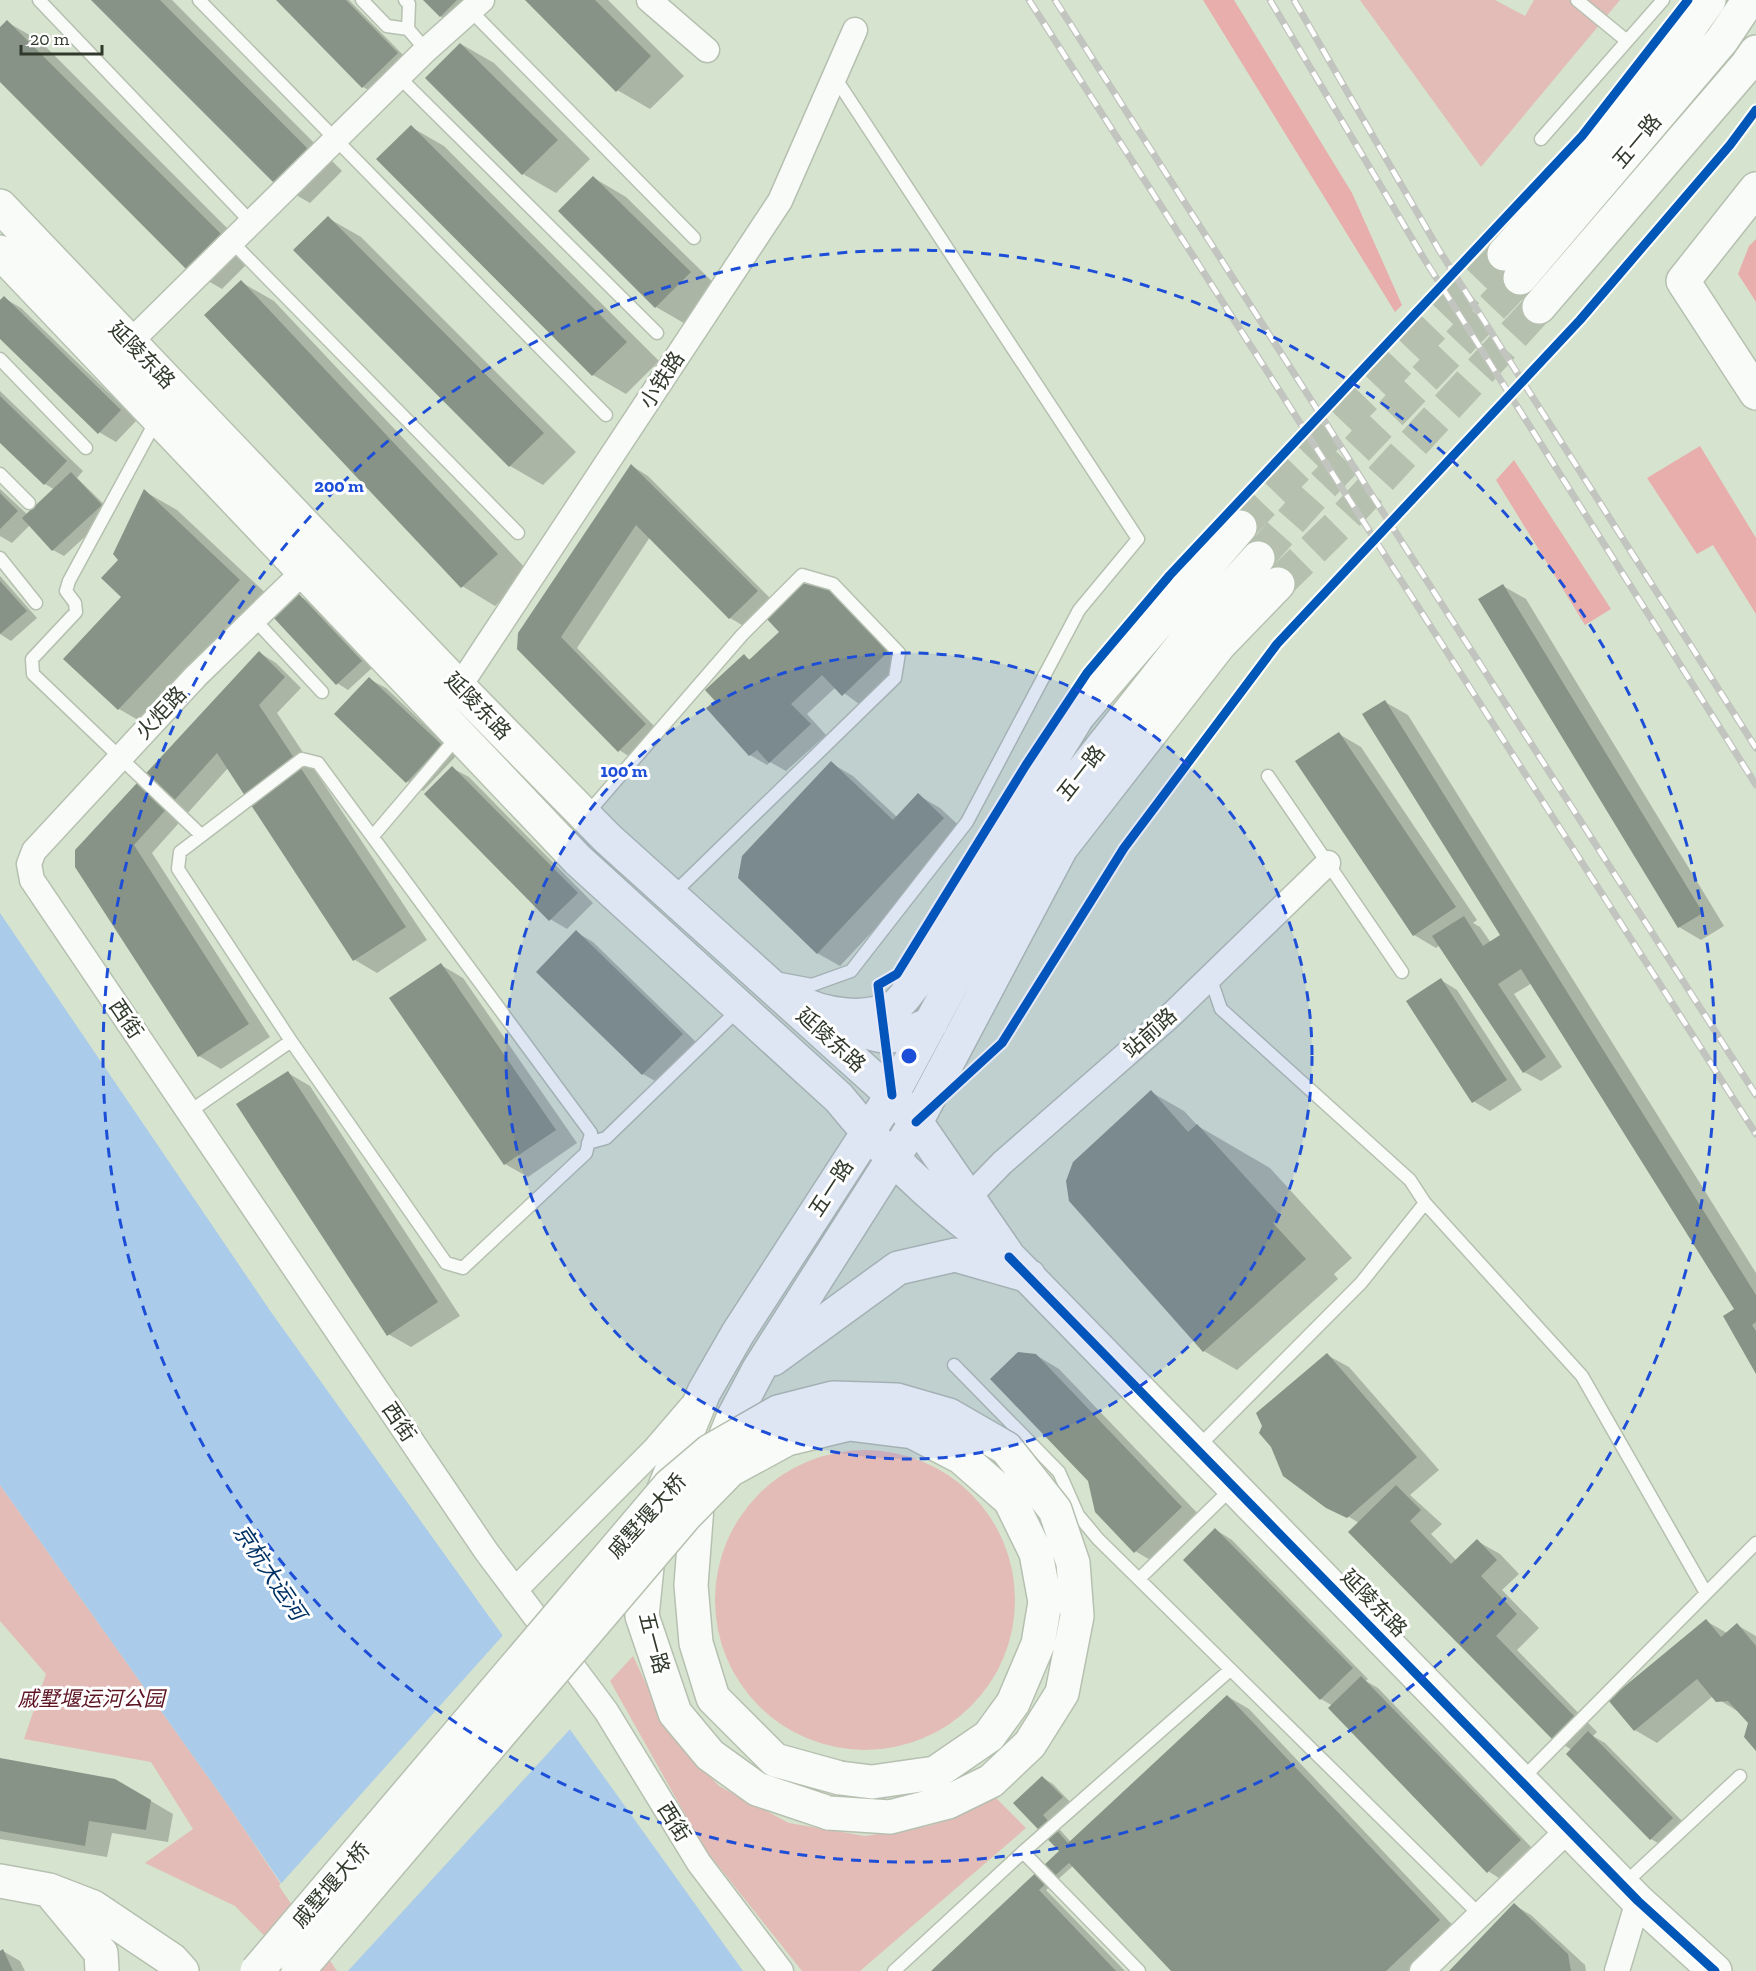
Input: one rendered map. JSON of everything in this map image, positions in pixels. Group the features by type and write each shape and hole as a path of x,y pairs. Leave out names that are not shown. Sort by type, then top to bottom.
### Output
{"main road":[{"name":"五一路","path":"1709,0 1664,64 1594,153 1512,266 1722,40 1749,0"},
{"name":"五一路","path":"1539,307 1740,74 1756,52"},
{"path":"1756,189 1683,281 1756,393"},
{"name":"延陵东路","path":"0,206 118,354 158,418 578,860 839,1098 892,1158 948,1211 1019,1267 1631,1893 1715,1971"},
{"name":"延陵东路","path":"1,255 118,354 459,687 586,816 892,1095 916,1122 1019,1267"},
{"path":"812,1010 856,1015 873,1012 895,1006 914,986 1078,716 1240,527"},
{"name":"五一路","path":"829,1813 757,1789 710,1755 675,1713 642,1616 652,1518 704,1392 738,1333 892,1095 1030,838 1203,619 1258,558"},
{"name":"五一路","path":"840,1778 775,1760 713,1698 696,1643 691,1585 697,1506 733,1418 759,1369 916,1122 1061,848 1219,645 1278,584"},
{"path":"767,982 812,1010 885,1038 910,1034 931,1023"},
{"path":"759,1369 898,1268 955,1255 1019,1267"},
{"name":"戚墅堰大桥","path":"257,1971 670,1485 710,1451 778,1412 833,1398 897,1400 949,1415 1006,1448 1055,1510 1072,1563 1077,1616 1062,1693 1030,1744 991,1781 948,1802 891,1817 829,1813"},
{"name":"戚墅堰大桥","path":"298,1971 685,1516 730,1470 787,1439 849,1424 912,1432 962,1457 1010,1500 1036,1553 1045,1602 1038,1644 1013,1702 989,1736 935,1773 872,1782 840,1778"},
{"path":"0,1881 50,1890 93,1907 172,1960 182,1971"},
{"path":"50,1890 101,1953 102,1971"}],"street":[{"path":"659,3 706,50"},
{"path":"118,354 426,50 476,5"},
{"name":"小铁路","path":"436,710 459,687 780,201 855,30"},
{"name":"火炬路","path":"29,864 34,851 119,758 196,676 304,571"},
{"name":"站前路","path":"968,1198 1002,1163 1169,1017 1328,863"},
{"name":"西街","path":"29,864 32,880 189,1112 515,1590 606,1711 699,1863 781,1971"},
{"path":"515,1590 654,1450 704,1392"},
{"path":"1422,1971 1569,1829"},
{"path":"1617,1971 1631,1893"}],"lane":[{"path":"39,0 252,223"},
{"path":"199,0 338,139 606,415"},
{"path":"362,0 387,26 408,29 426,50"},
{"path":"405,0 409,4 408,29"},
{"path":"1577,0 1626,41"},
{"path":"1541,139 1663,0"},
{"path":"476,5 694,238"},
{"path":"767,982 812,985 851,971 967,822 1079,610 1138,539 834,76"},
{"path":"400,78 657,333"},
{"path":"232,242 518,533"},
{"path":"0,359 86,448"},
{"path":"158,418 69,581 66,591 75,603 76,612 33,659 33,674 201,836"},
{"path":"0,474 28,503"},
{"path":"0,558 36,603"},
{"path":"586,816 742,635 802,575 833,584 899,653 895,678 672,896"},
{"path":"254,619 322,692"},
{"path":"373,836 459,735"},
{"path":"302,759 318,763 373,836 591,1133 586,1153 463,1268 446,1263 291,1041 178,869 180,852 302,759"},
{"path":"1268,776 1402,972"},
{"path":"1210,977 1221,1009 1410,1180 1425,1203 1582,1377 1706,1593"},
{"path":"588,1143 606,1138 740,1008"},
{"path":"189,1112 291,1041"},
{"path":"1197,1448 1361,1283 1425,1203"},
{"path":"954,1365 1059,1472 1078,1515 1138,1580 1480,1915"},
{"path":"1138,1580 1234,1486"},
{"path":"1521,1780 1756,1543"},
{"path":"894,1971 1023,1852 1230,1671"},
{"path":"1631,1893 1740,1776"},
{"path":"1023,1852 1139,1971"}],"green space":[{"path":"1360,0 1495,0 1525,16 1534,0 1620,0 1481,167"},
{"path":"865,1450 894,1453 922,1462 936,1468 971,1494 997,1529 1003,1543 1012,1571 1015,1600 1012,1629 1003,1657 997,1671 971,1706 936,1732 922,1738 894,1747 865,1750 836,1747 808,1738 794,1732 759,1706 733,1671 727,1657 718,1629 715,1600 718,1571 727,1543 733,1529 759,1494 794,1468 808,1462 836,1453"},
{"name":"戚墅堰运河公园","path":"0,1485 228,1805 339,1971 299,1971 235,1906 145,1863 193,1829 151,1762 24,1739 46,1674 0,1621"},
{"path":"633,1656 670,1734 719,1786 789,1823 865,1836 933,1825 996,1798 1026,1828 860,1971 802,1971 704,1848 610,1681"}],"shaded area":[{"path":"1203,0 1234,0 1352,193 1402,305 1395,312"},
{"path":"1756,239 1756,302 1738,274 1749,246"},
{"path":"1700,446 1756,538 1756,614 1713,545 1697,554 1647,478"},
{"path":"1514,460 1611,609 1585,625 1496,480"}],"water":[{"name":"京杭大运河","path":"0,913 271,1312 743,1971 341,1971 228,1805 0,1485"}],"pier":[{"path":"505,1633 572,1727 348,1971 337,1971 279,1886"}],"building":[{"path":"91,0 160,0 310,151 276,185"},
{"path":"276,0 346,0 398,53 362,88"},
{"path":"423,0 457,0 440,17"},
{"path":"525,0 595,0 651,56 616,92"},
{"path":"7,20 223,236 188,271 0,82 0,27"},
{"path":"460,43 558,140 522,175 425,78"},
{"path":"411,125 627,342 592,376 376,159"},
{"path":"593,176 691,272 655,308 558,211"},
{"path":"328,216 544,433 509,467 293,250"},
{"path":"241,280 498,554 461,588 204,315"},
{"path":"4,296 121,410 98,434 0,339 0,300"},
{"path":"0,396 67,461 44,485 0,443"},
{"path":"631,464 758,591 729,619 636,525 561,637 646,724 618,752 517,649 518,633"},
{"path":"71,472 102,505 52,551 22,518"},
{"path":"144,489 240,580 118,710 63,659 121,597 101,578 118,560 113,554"},
{"path":"0,493 18,511 0,529"},
{"path":"0,581 27,611 0,634"},
{"path":"804,582 830,589 889,651 842,696 822,675 791,704 811,724 769,763 757,750 749,756 706,708 715,701 705,690 744,654 749,660 779,632 765,617"},
{"path":"1503,584 1703,913 1678,928 1478,599"},
{"path":"298,593 362,661 336,685 273,617"},
{"path":"259,651 285,677 259,705 406,927 353,961 217,753 134,845 249,1024 198,1057 75,867 75,850"},
{"path":"369,677 442,745 406,783 334,714"},
{"path":"1385,700 1756,1295 1756,1322 1752,1325 1756,1331 1756,1374 1723,1316 1734,1309 1521,969 1498,984 1546,1057 1523,1073 1432,936 1464,916 1483,946 1500,935 1362,714"},
{"path":"1339,732 1456,907 1413,936 1295,761"},
{"path":"831,761 893,820 918,793 944,818 817,954 738,878 742,856"},
{"path":"452,766 578,893 549,921 424,794"},
{"path":"576,930 683,1034 642,1075 536,972"},
{"path":"441,963 556,1130 504,1165 389,998"},
{"path":"1441,978 1507,1080 1472,1103 1406,1001"},
{"path":"288,1071 438,1302 387,1336 236,1104"},
{"path":"1151,1090 1188,1132 1197,1124 1280,1215 1273,1223 1306,1259 1203,1352 1069,1201 1066,1181 1073,1162"},
{"path":"1018,1352 1036,1354 1182,1507 1134,1553 1095,1512 1088,1481 990,1379"},
{"path":"1327,1353 1417,1457 1347,1518 1326,1508 1283,1476 1271,1447 1259,1433 1262,1426 1256,1413"},
{"path":"1396,1485 1421,1510 1410,1521 1451,1564 1477,1539 1497,1560 1481,1576 1517,1614 1496,1636 1576,1718 1553,1740 1348,1532"},
{"path":"1215,1528 1353,1668 1320,1700 1183,1560"},
{"path":"1706,1619 1721,1637 1737,1623 1756,1646 1756,1751 1744,1737 1748,1723 1728,1701 1716,1702 1697,1679 1634,1731 1608,1700"},
{"path":"1361,1676 1521,1840 1487,1873 1328,1708"},
{"path":"1227,1695 1440,1920 1386,1971 1171,1971 1069,1863 1039,1890 1116,1971 931,1971 1059,1851 1013,1803 1042,1776 1063,1797 1043,1815 1068,1843"},
{"path":"1588,1731 1673,1818 1650,1840 1566,1754"},
{"path":"0,1758 115,1779 151,1800 146,1830 89,1821 85,1846 0,1831"},
{"path":"1514,1903 1568,1954 1571,1971 1449,1971"},
{"path":"3,1949 13,1971 0,1971 0,1951"}],"tunnel":[{"path":"1240,527 1504,254"},
{"path":"1258,558 1322,486 1520,278"},
{"path":"1278,584 1340,523 1539,307"}],"railway":[{"path":"1029,0 1756,1134"},
{"path":"1055,0 1756,1095"},
{"path":"1270,0 1423,257 1756,785"},
{"path":"1294,0 1439,250 1756,748"}],"cycle path":[{"path":"892,1095 878,985 897,974 1026,765 1087,673 1170,575 1582,136 1688,0"},
{"path":"916,1122 1002,1043 1124,848 1277,644 1580,320 1730,145 1756,110"},
{"path":"1009,1257 1638,1901 1715,1971"}]}
